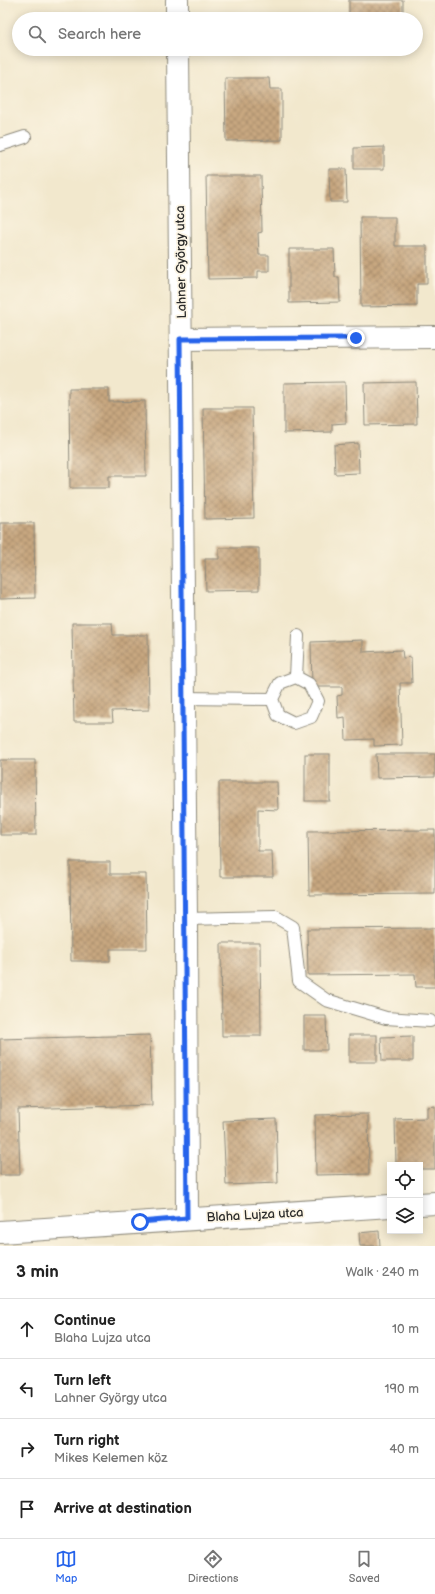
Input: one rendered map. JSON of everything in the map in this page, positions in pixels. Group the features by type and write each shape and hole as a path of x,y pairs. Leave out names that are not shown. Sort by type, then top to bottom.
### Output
{"street":[{"path":"177,0 177,12"},
{"name":"Lahner György utca","path":"178,56 186,919 187,1218"},
{"path":"180,339 435,337"},
{"path":"423,1204 435,1203"},
{"name":"Blaha Lujza utca","path":"0,1232 187,1218 387,1206"}],"lane":[{"path":"0,145 24,137"},
{"path":"296,677 298,636"},
{"path":"296,677 309,684 318,701 311,717 294,723 278,715 272,699 280,683 296,677"},
{"path":"183,698 272,699"},
{"path":"186,919 276,917 293,927 299,981 326,1000 386,1018 430,1021"}],"building":[{"path":"349,0 403,0 403,12 349,12"},
{"path":"225,78 269,78 270,89 282,89 282,140 226,141"},
{"path":"384,147 384,169 354,169 354,148"},
{"path":"329,169 346,169 347,202 330,202"},
{"path":"206,176 261,176 262,232 258,233 259,255 269,255 269,271 258,271 258,278 208,279"},
{"path":"360,217 395,217 395,246 427,246 427,284 417,284 417,306 361,307"},
{"path":"289,249 334,249 335,277 339,277 340,302 289,303"},
{"path":"345,382 346,423 332,424 332,432 284,433 284,383"},
{"path":"416,382 417,424 365,425 364,383"},
{"path":"69,389 109,389 109,402 145,401 146,476 109,476 109,488 70,488"},
{"path":"203,408 252,408 254,518 205,519"},
{"path":"358,443 359,473 335,474 334,445"},
{"path":"0,523 34,523 35,598 0,599"},
{"path":"219,548 259,548 259,590 206,591 205,559 219,559"},
{"path":"72,623 112,623 113,635 148,635 149,710 112,711 113,722 74,722"},
{"path":"363,640 363,652 402,650 403,658 411,657 412,683 400,683 402,745 374,746 374,739 346,740 345,717 338,718 337,696 342,695 342,687 312,687 311,642"},
{"path":"305,754 330,754 330,801 305,801"},
{"path":"376,754 435,754 435,777 377,778"},
{"path":"0,760 35,760 36,835 0,835"},
{"path":"219,782 277,782 278,810 258,809 258,851 272,851 273,877 220,877"},
{"path":"435,830 435,894 309,895 308,831"},
{"path":"70,862 110,862 110,874 146,874 147,949 110,949 110,961 71,961"},
{"path":"435,928 435,987 416,987 415,974 308,975 307,929"},
{"path":"221,943 260,943 261,1036 222,1036"},
{"path":"304,1016 326,1016 327,1050 304,1050"},
{"path":"150,1035 152,1105 18,1109 20,1175 0,1175 0,1039"},
{"path":"349,1035 377,1035 377,1062 349,1062"},
{"path":"413,1036 413,1061 382,1061 381,1037"},
{"path":"435,1106 435,1169 423,1169 423,1162 396,1162 395,1119 427,1118 427,1107"},
{"path":"368,1114 369,1174 316,1175 315,1115"},
{"path":"276,1119 278,1183 226,1185 223,1121"},
{"path":"379,1231 380,1246 360,1246 359,1233"}],"route":[{"path":"140,1222 187,1218 186,919 180,339 356,338"}]}
